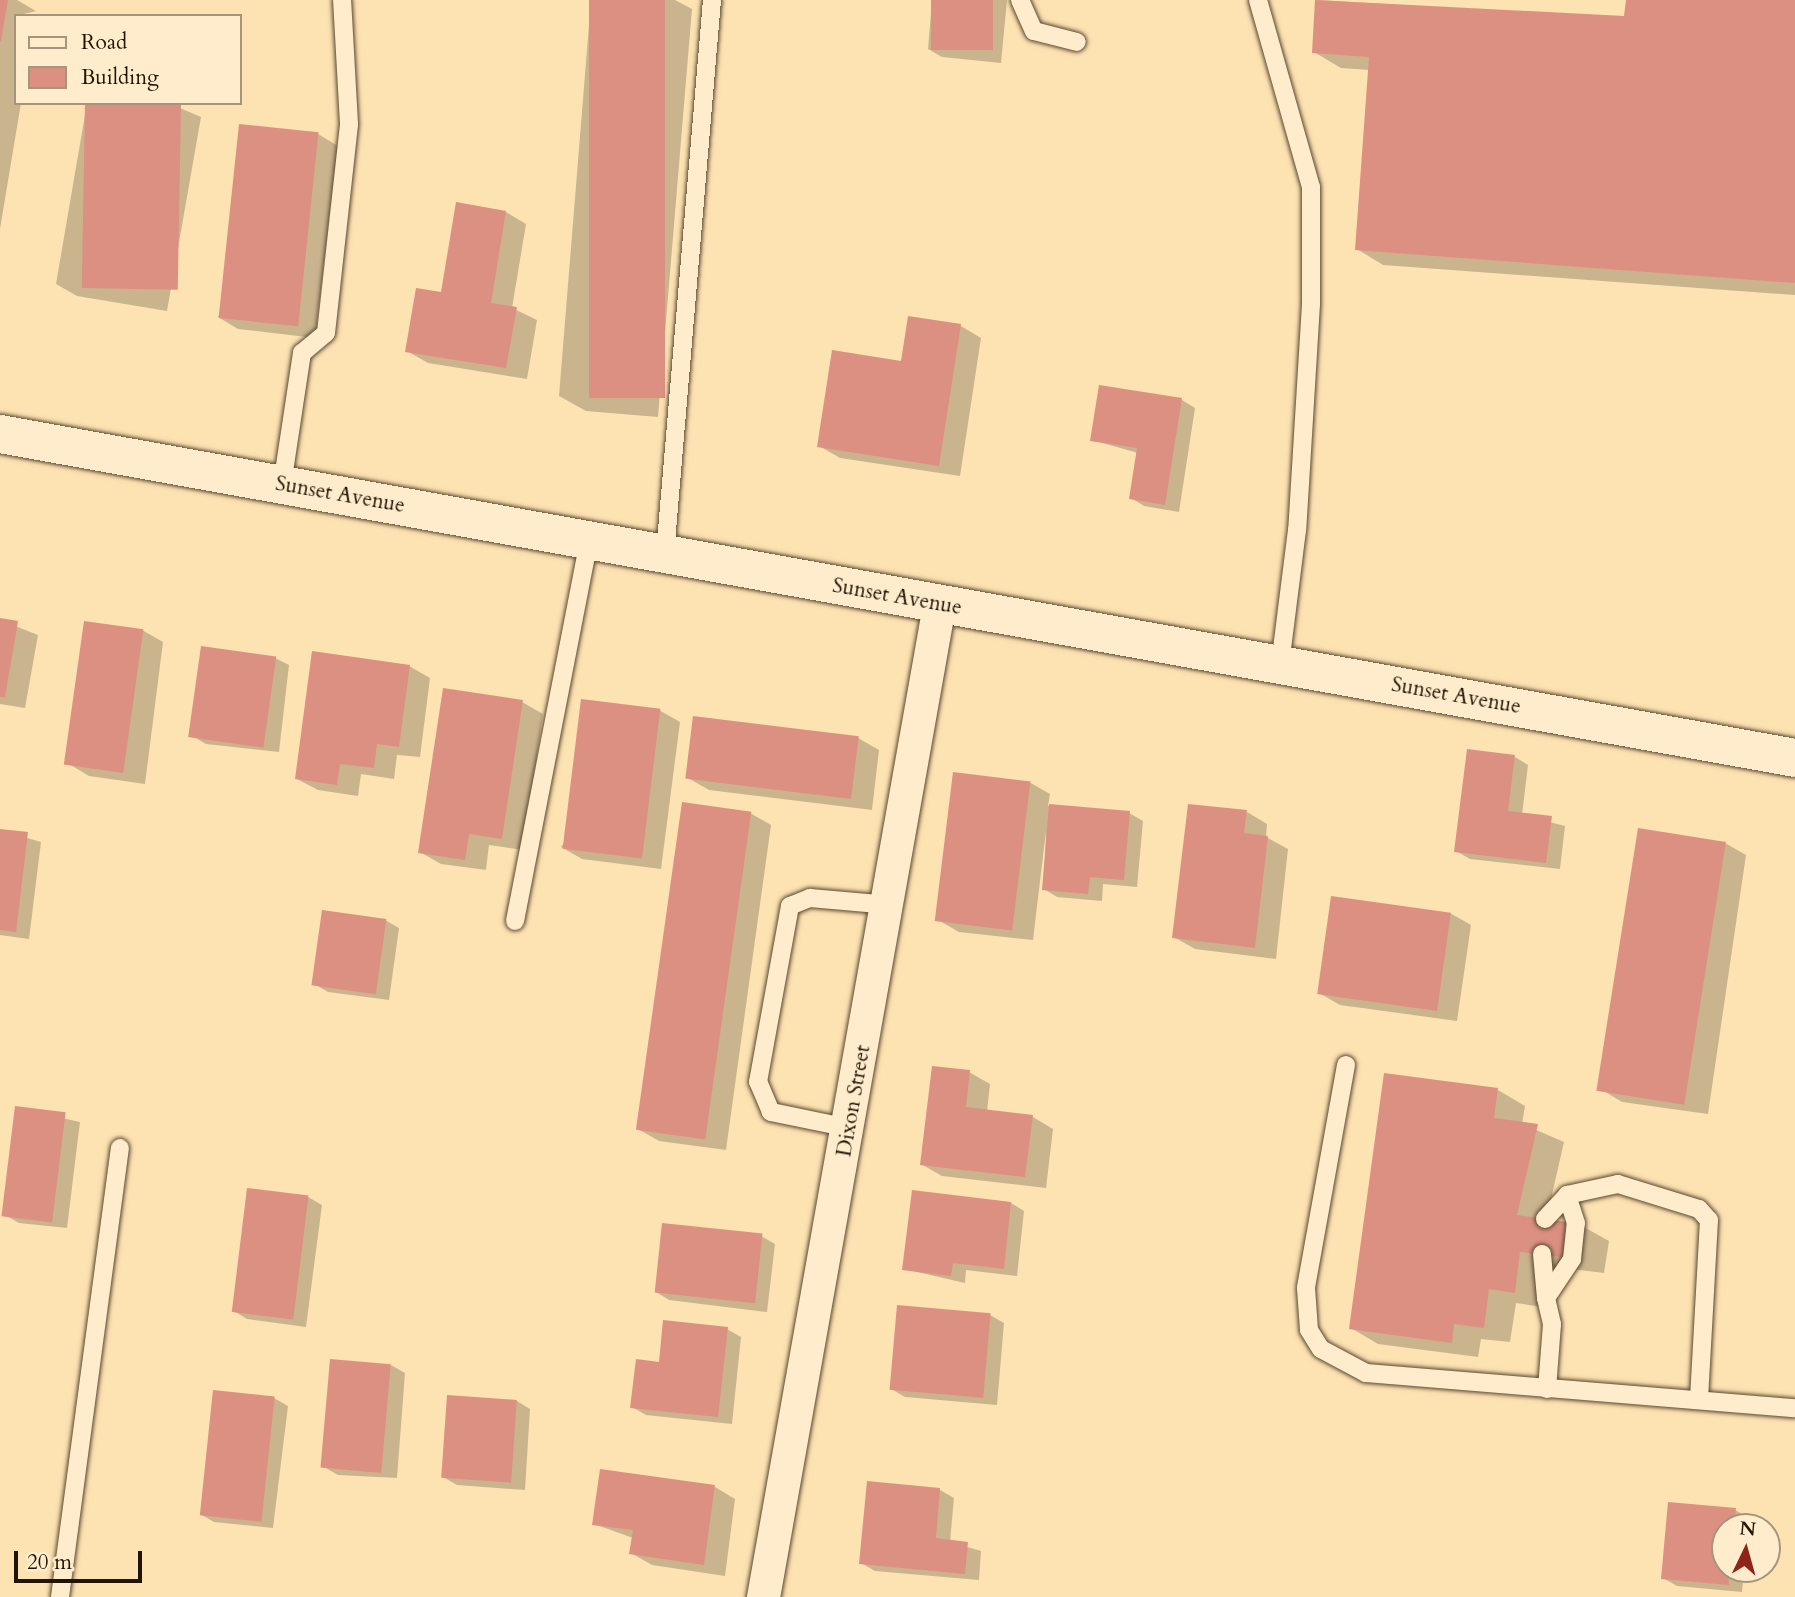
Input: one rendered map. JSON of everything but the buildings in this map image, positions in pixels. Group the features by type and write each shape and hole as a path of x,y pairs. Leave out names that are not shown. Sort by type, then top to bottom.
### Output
{"main road":[{"name":"Sunset Avenue","path":"0,433 1795,758"}],"street":[{"name":"Dixon Street","path":"763,1597 890,905 939,605"}],"lane":[{"path":"282,485 302,353 326,333 349,124 342,0"},
{"path":"665,554 712,0"},
{"path":"1020,0 1034,32 1077,42"},
{"path":"1258,0 1311,187 1304,410 1280,665"},
{"path":"515,921 589,541"},
{"path":"849,1128 771,1112 758,1082 790,906 810,898 890,905"},
{"path":"1346,1065 1306,1288 1309,1330 1321,1349 1366,1373 1795,1408"},
{"path":"60,1597 120,1148"},
{"path":"1545,1219 1567,1195 1618,1184 1699,1209 1709,1220 1699,1400"},
{"path":"1546,1298 1572,1259 1576,1223 1567,1195"},
{"path":"1542,1254 1546,1298 1552,1324 1547,1389"}]}
